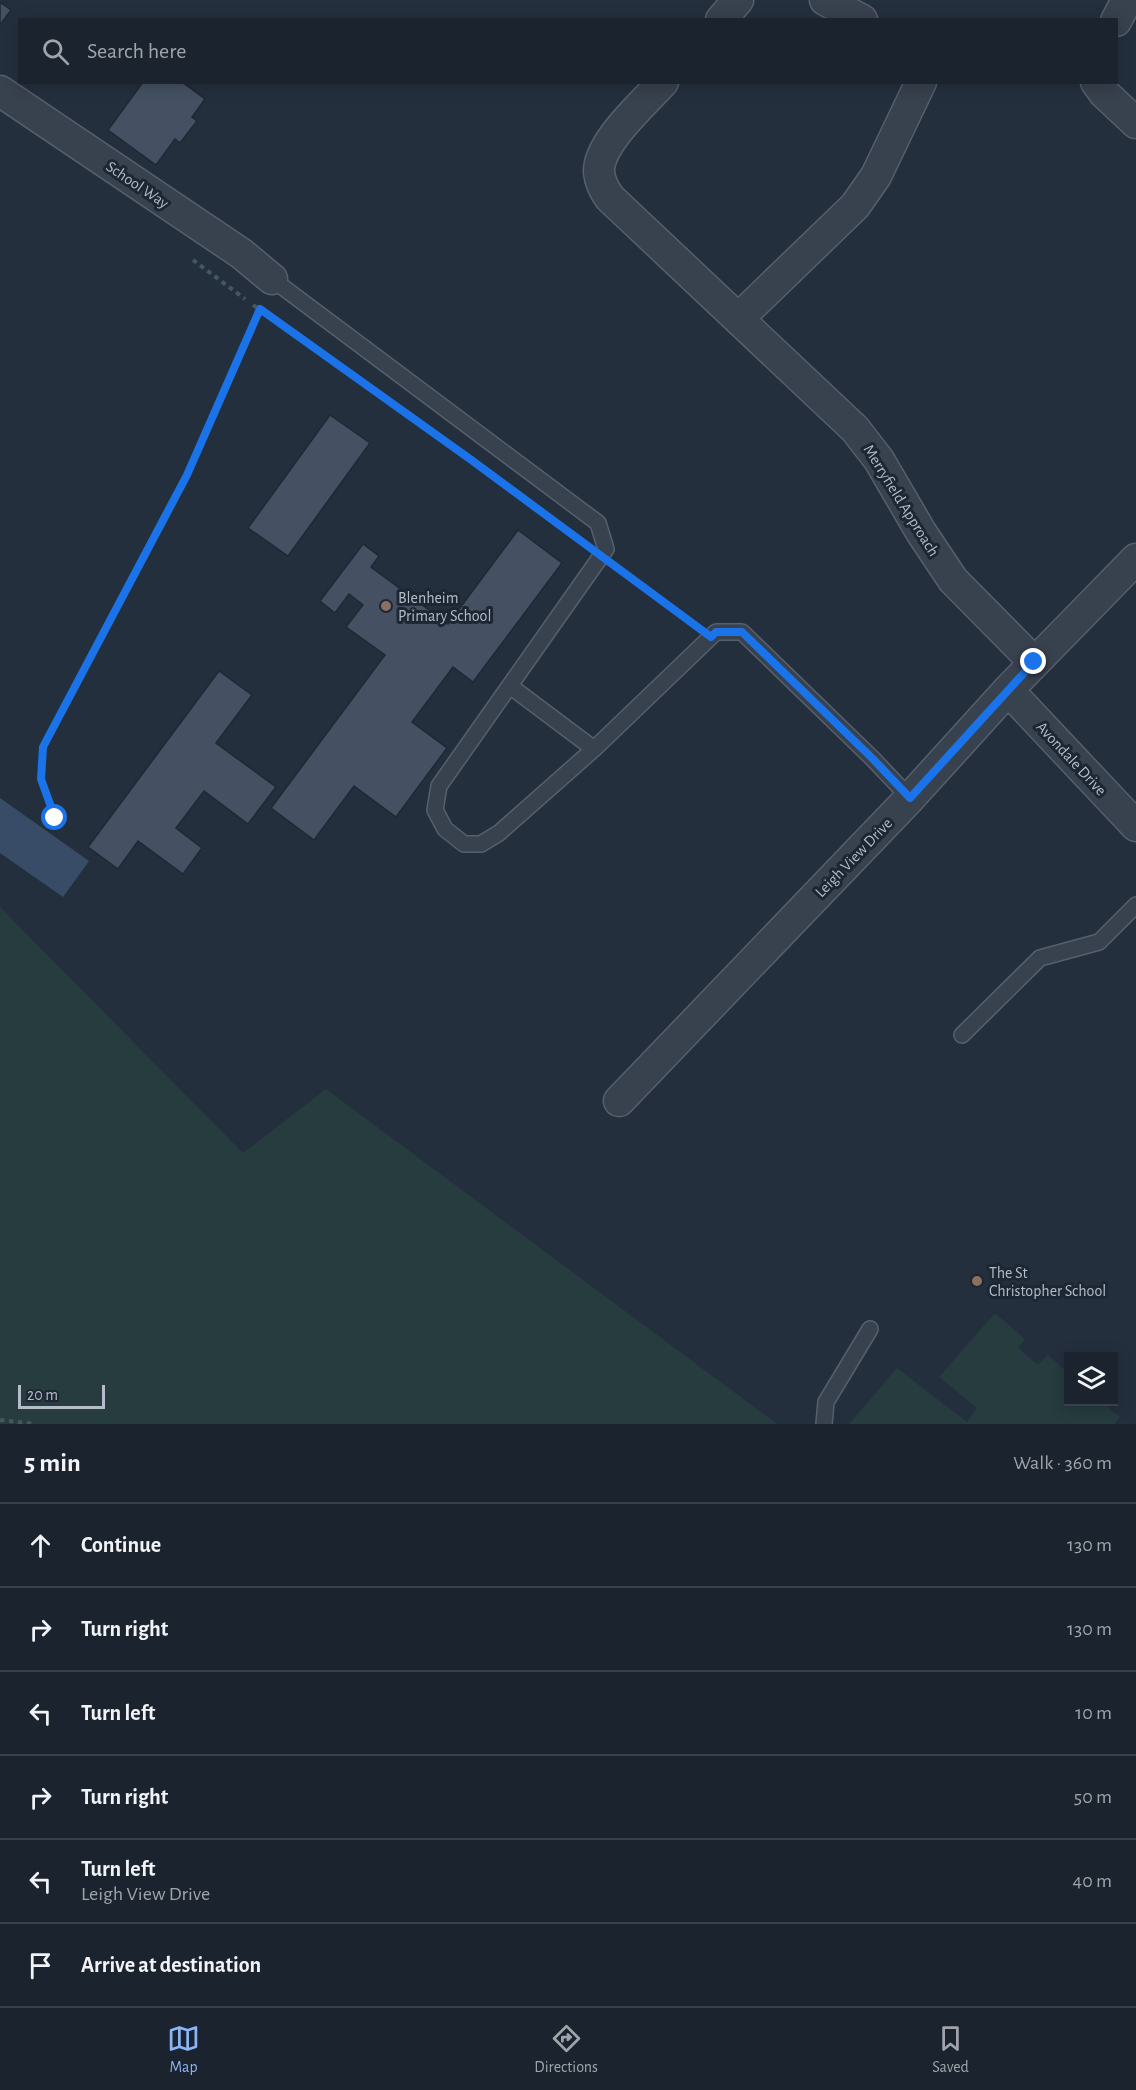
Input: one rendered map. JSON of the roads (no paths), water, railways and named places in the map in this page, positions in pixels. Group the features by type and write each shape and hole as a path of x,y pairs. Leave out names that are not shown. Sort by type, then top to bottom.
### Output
{"street":[{"path":"723,18 738,0"},
{"path":"825,0 858,18"},
{"path":"1118,18 1127,0"},
{"name":"Merryfield Approach","path":"661,84 606,148 599,172 602,186 610,198 855,429 879,460 921,532 953,580 1034,662"},
{"path":"739,318 855,206 876,176 920,84"},
{"path":"1098,84 1136,123"},
{"name":"School Way","path":"0,91 242,254 272,279"},
{"name":"Leigh View Drive","path":"619,1101 910,798 1034,662 1136,559"},
{"name":"Avondale Drive","path":"1008,690 1136,826"}],"lane":[{"path":"272,279 598,523 606,549 439,786 435,810 445,829 464,844 482,844 499,833 594,748 716,632 742,632 910,798"},
{"path":"510,686 594,748"},
{"path":"962,1035 1040,958 1099,942 1136,905"},
{"path":"824,1424 826,1402 870,1329"}],"water":[{"path":"0,798 89,861 63,897 0,853"}],"place":[{"name":"Blenheim Primary School","path":"386,606"},
{"name":"The St Christopher School","path":"977,1281"}]}
